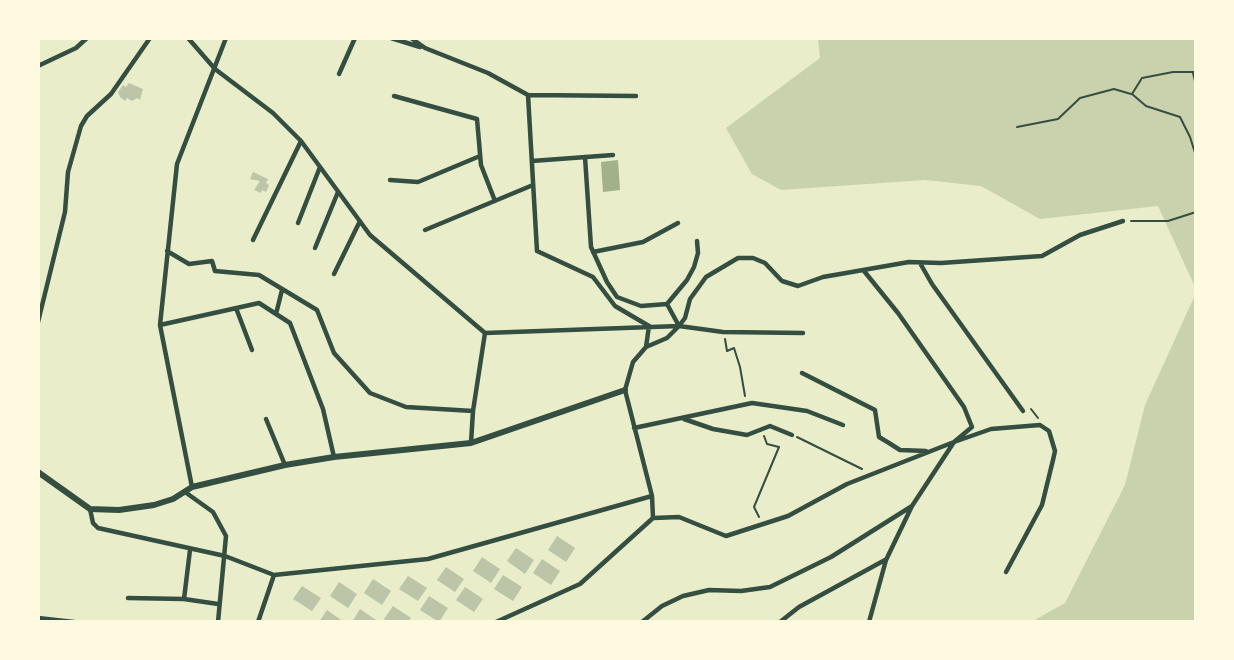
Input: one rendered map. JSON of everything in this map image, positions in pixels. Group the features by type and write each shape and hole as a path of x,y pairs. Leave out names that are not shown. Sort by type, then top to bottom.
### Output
{"street":[{"path":"38,66 76,48 87,38"},
{"path":"38,322 65,212 68,172 81,126 87,116 111,94 150,38"},
{"path":"188,38 215,69 273,113 301,141 370,234 485,333 649,326 679,326 723,332 803,333"},
{"path":"191,487 160,325 177,164 226,38"},
{"path":"339,74 355,38"},
{"path":"391,38 425,48 488,73 528,95 636,96"},
{"path":"411,38 425,48"},
{"path":"528,95 537,251 593,277 615,306 649,326"},
{"path":"394,96 477,119 481,165 495,201"},
{"path":"253,240 301,141"},
{"path":"532,161 612,155"},
{"path":"390,180 418,182 480,156"},
{"path":"585,157 593,251 617,297 641,306 667,304 694,267 698,253 697,241"},
{"path":"299,223 320,167"},
{"path":"425,230 533,185"},
{"path":"315,248 338,191"},
{"path":"334,274 360,221"},
{"path":"653,518 652,496 625,390 633,362 646,347 667,338 679,326 685,318 690,299 706,277 738,258 753,257 765,263 782,281 798,286 823,277 909,262 941,263 1042,256 1080,235 1123,221"},
{"path":"593,251 643,242 678,223"},
{"path":"167,251 189,264 212,261 215,271 259,275 317,310 334,353 370,393 406,407 473,411"},
{"path":"920,262 932,284 1023,411"},
{"path":"864,271 898,313 964,407 972,427 954,442 912,506 886,560 869,621"},
{"path":"276,314 282,290"},
{"path":"160,325 259,303 290,323 323,409 334,457"},
{"path":"667,304 679,326"},
{"path":"236,308 252,350"},
{"path":"646,347 649,326"},
{"path":"471,443 485,333"},
{"path":"802,373 875,410 879,437 900,450 930,451"},
{"path":"38,472 90,509 119,510 154,505 173,499 191,487 285,465 334,457 471,443 625,390"},
{"path":"634,428 747,404 807,411 843,425"},
{"path":"266,419 285,465"},
{"path":"683,419 713,429 747,435 770,426 792,435"},
{"path":"496,621 580,584 653,518 679,517 726,536 788,516 847,484 954,442 992,429 1040,425 1049,431 1055,451 1042,505 1006,572"},
{"path":"184,491 213,512 226,536 218,621"},
{"path":"90,509 93,523 98,528 225,556 274,575 428,559 652,496"},
{"path":"642,621 662,606 683,596 709,590 741,591 770,587 831,557 912,506"},
{"path":"184,598 190,550"},
{"path":"780,621 799,607 886,560"},
{"path":"257,621 274,575"},
{"path":"128,598 184,598 218,604"},
{"path":"38,618 74,621"}],"path":[{"path":"1132,94 1142,78 1173,72 1194,72 1195,85"},
{"path":"1017,127 1058,119 1080,98 1114,89 1132,94 1146,106 1180,117 1195,154"},
{"path":"1123,221 1168,221 1195,212"},
{"path":"723,332 727,351 734,348 747,404"},
{"path":"1023,411 1032,408 1040,425"},
{"path":"792,435 872,474"},
{"path":"762,524 754,508 779,447 767,444"}],"shaded area":[{"path":"818,39 1195,39 1195,287 1158,206 1040,219 981,186 925,180 781,190 752,174 726,128 820,58"},
{"path":"618,160 620,190 603,192 601,162"},
{"path":"1195,295 1195,621 1033,621 1065,603 1125,485 1145,405"}],"building":[{"path":"129,83 143,89 140,100 137,98 132,101 127,98 125,101 120,97 118,92 123,85 126,87"},
{"path":"253,172 268,179 266,192 254,190 260,181 250,179"},
{"path":"557,536 575,548 566,562 548,550"},
{"path":"516,548 534,560 525,574 507,561"},
{"path":"482,557 500,569 491,583 473,571"},
{"path":"542,559 560,571 551,585 533,573"},
{"path":"446,567 464,579 455,592 437,580"},
{"path":"503,575 522,587 513,601 494,589"},
{"path":"408,576 427,588 418,601 399,589"},
{"path":"373,579 391,591 382,605 364,593"},
{"path":"339,582 357,594 348,608 330,596"},
{"path":"302,586 321,598 312,611 293,599"},
{"path":"465,587 483,599 474,612 456,600"},
{"path":"429,596 448,608 439,622 420,610"},
{"path":"393,606 411,618 408,622 387,622 384,619"},
{"path":"360,609 379,622 352,622"},
{"path":"327,610 344,622 319,622"}]}
